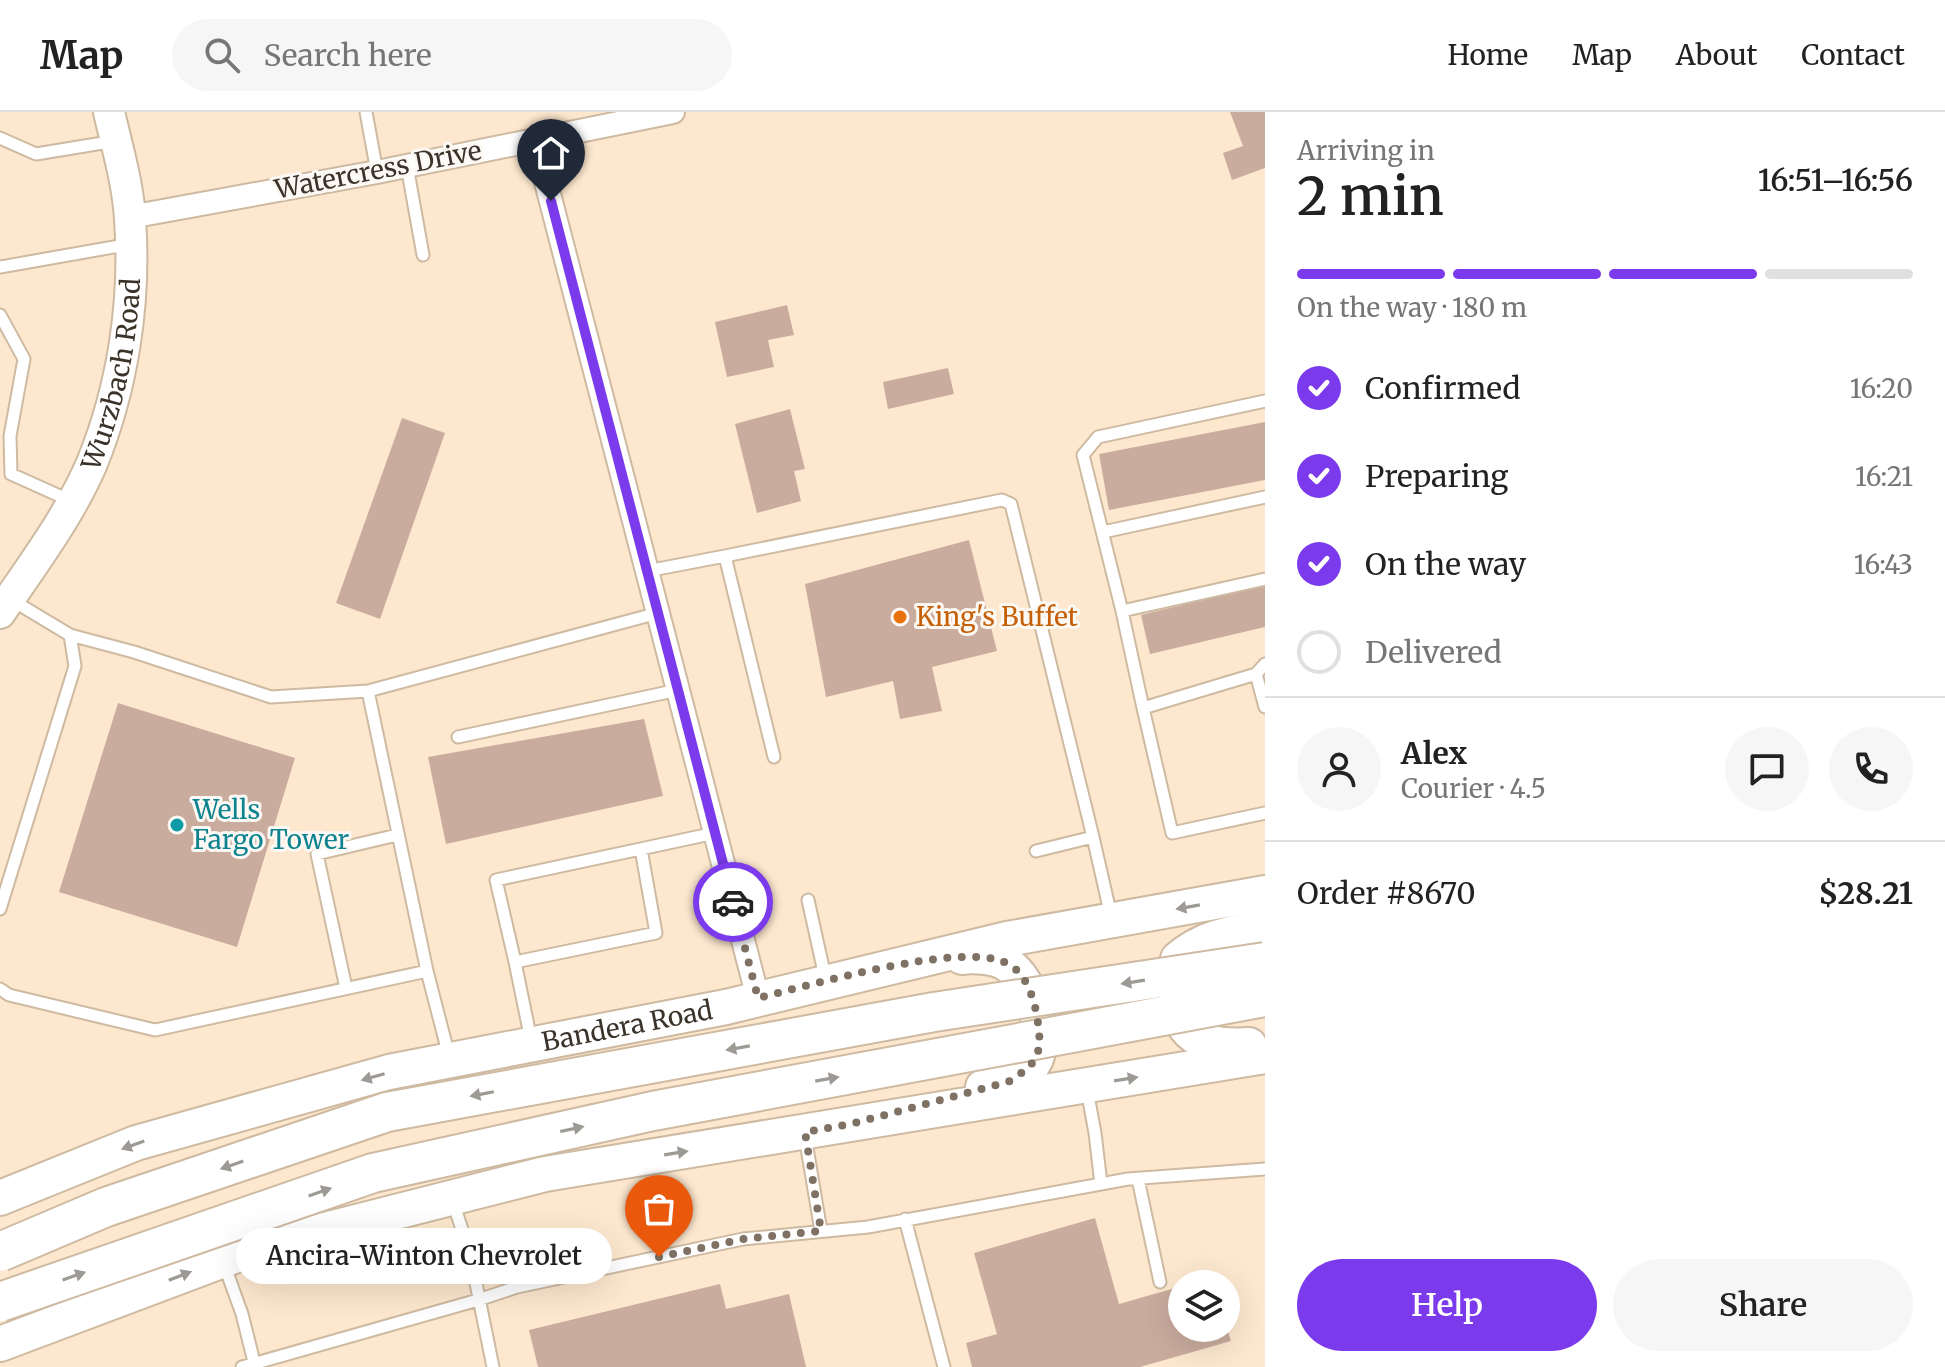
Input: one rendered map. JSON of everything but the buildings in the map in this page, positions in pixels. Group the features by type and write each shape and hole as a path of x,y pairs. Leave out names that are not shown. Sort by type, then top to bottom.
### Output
{"highway":[{"path":"0,1252 106,1207 387,1112 934,1012 1265,962"},
{"path":"0,1302 373,1173 653,1111 1265,997"}],"main road":[{"name":"Wurzbach Road","path":"5,606 60,524 92,463 118,381 133,281 131,230 109,112"},
{"name":"Bandera Road","path":"0,1198 136,1143 389,1072 726,1007 1007,939 1265,893"},
{"path":"1265,927 1195,944 1178,959 1174,990 1183,1027 1197,1039 1214,1045 1265,1044"},
{"path":"851,1124 1008,1082 1029,1069 1038,1055 1035,1006 1022,976 1004,962 968,956 899,965"},
{"path":"3,1347 258,1247 545,1174 1265,1056"}],"street":[{"name":"Watercress Drive","path":"131,230 377,172 673,112"},
{"path":"535,140 758,998"}],"lane":[{"path":"366,112 377,172"},
{"path":"0,138 36,154 116,141"},
{"path":"407,166 423,255"},
{"path":"0,267 131,230"},
{"path":"0,315 24,359 10,436 11,474 72,501"},
{"path":"1265,401 1098,437 1083,455 1172,833 1265,813"},
{"path":"1103,532 1265,497"},
{"path":"647,571 1002,500 1011,504 1112,920"},
{"path":"725,556 774,757"},
{"path":"1122,611 1265,579"},
{"path":"5,606 70,635 134,652 271,697 368,691 658,613"},
{"path":"0,909 75,666 70,635"},
{"path":"1143,708 1256,674 1265,664"},
{"path":"1256,674 1265,707"},
{"path":"458,737 678,690"},
{"path":"368,691 427,971 450,1060"},
{"path":"532,1044 496,880 715,833"},
{"path":"346,988 317,854 397,835"},
{"path":"1036,851 1093,837"},
{"path":"515,962 656,933 641,849"},
{"path":"808,900 826,982"},
{"path":"0,989 9,995 155,1030 427,971"},
{"path":"1086,1085 1101,1184"},
{"path":"805,1132 821,1231"},
{"path":"242,1367 517,1287 728,1242 905,1219 1101,1184 1265,1169"},
{"path":"1138,1179 1160,1282"},
{"path":"452,1198 470,1254 493,1367"},
{"path":"905,1219 944,1367"},
{"path":"223,1260 242,1314 254,1365"}],"way so far":[{"path":"659,1257 743,1239 821,1231 805,1132 851,1124 1008,1082 1029,1069 1038,1055 1039,1030 1035,1006 1022,976 1004,962 968,956 899,965 758,998 733,902"}],"place":[{"name":"King's Buffet","path":"900,617"},
{"name":"Wells Fargo Tower","path":"177,825"},
{"name":"Ancira-Winton Chevrolet","path":"659,1257"}],"route":[{"path":"551,201 733,902"}]}
